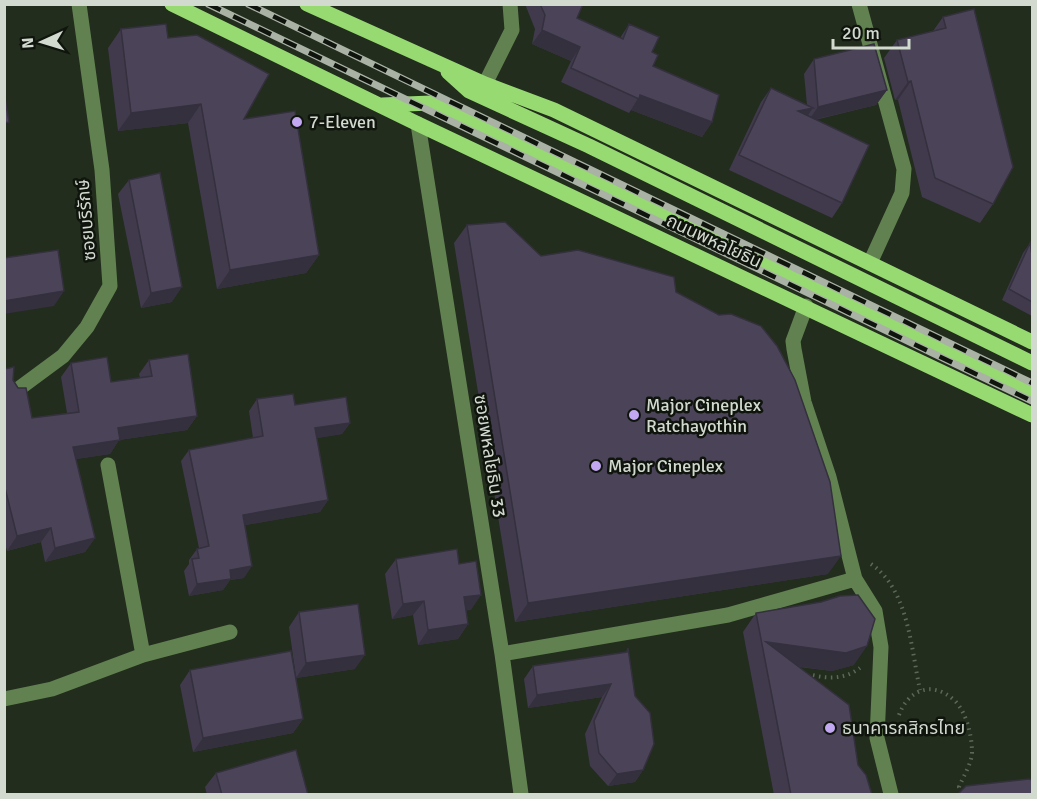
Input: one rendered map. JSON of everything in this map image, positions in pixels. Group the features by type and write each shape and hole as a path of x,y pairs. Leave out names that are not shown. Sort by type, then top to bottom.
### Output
{"main road":[{"name":"ถนนพหลโยธิน","path":"172,4 418,124 1032,415"},
{"name":"ถนนพหลโยธิน","path":"307,4 323,8 485,84 554,110 1032,342"},
{"name":"ถนนพหลโยธิน","path":"437,63 469,91 675,188 1032,363"},
{"name":"ถนนพหลโยธิน","path":"379,105 430,103 1032,393"}],"street":[{"name":"ซอยบริรักษ์","path":"13,393 63,356 87,327 110,286 102,170 80,4"},
{"path":"485,84 512,30 510,4"},
{"path":"859,4 904,175 902,193 870,263"},
{"name":"ซอยพหลโยธิน 33","path":"418,124 502,654 521,795"},
{"path":"806,306 793,341 802,392 829,477 855,579 875,610 881,646 877,738 891,795"},
{"path":"108,465 143,655"},
{"path":"502,654 728,615 855,579"},
{"path":"4,699 52,689 143,655 230,632"}],"path":[{"path":"808,688 806,680 812,675 829,678 849,675 860,668 862,659"},
{"path":"898,720 904,700 920,690 936,690 954,700 969,725 972,754 959,787 965,792 975,791"}],"building":[{"path":"540,4 583,4 577,18 623,39 629,24 659,37 652,52 658,55 653,66 719,95 712,122 640,95 639,99 571,68 580,47 542,30 545,15"},
{"path":"974,9 1013,167 993,204 935,178 911,81 908,82 897,40 946,28 943,17"},
{"path":"166,24 168,38 197,35 269,74 244,119 295,111 319,255 230,270 201,104 131,113 121,29"},
{"path":"874,44 887,90 818,107 814,59"},
{"path":"771,88 813,108 798,111 869,145 842,203 739,155"},
{"path":"4,93 9,122 4,123"},
{"path":"160,173 182,287 151,293 129,180"},
{"name":"Major Cineplex Ratchayothin","path":"505,222 541,256 578,250 674,277 676,292 719,315 731,314 761,326 777,346 795,380 830,482 841,556 528,603 467,225"},
{"path":"1030,243 1032,255 1032,302 1009,289"},
{"path":"58,250 64,291 4,301 4,258"},
{"path":"188,354 197,416 118,428 120,440 73,447 95,538 55,548 51,528 17,536 4,484 4,367 5,369 14,367 13,380 18,388 26,388 32,418 79,412 71,363 107,357 111,382 152,376 149,360"},
{"path":"293,394 295,405 346,397 350,423 315,428 328,500 243,515 252,566 230,570 231,579 197,584 192,559 199,558 197,549 209,546 189,450 263,436 257,399"},
{"path":"457,549 459,564 476,561 481,595 464,597 468,624 428,630 424,601 403,604 396,559"},
{"path":"858,595 875,619 867,646 846,653 766,642 849,705 858,765 866,775 872,795 791,795 756,613 821,602 840,596"},
{"path":"358,604 365,655 306,663 299,612"},
{"path":"628,648 635,696 650,713 654,744 643,770 617,774 599,753 594,721 611,684 537,695 533,666 627,652"},
{"path":"291,651 303,719 203,738 190,670"},
{"path":"296,750 308,795 222,795 216,773"},
{"path":"1032,780 1032,795 957,795 966,786"}],"railway":[{"path":"208,4 1032,401"},
{"path":"248,4 1032,383"}],"place":[{"name":"7-Eleven","path":"297,122"},
{"name":"Major Cineplex Ratchayothin","path":"634,415"},
{"name":"Major Cineplex","path":"596,466"},
{"name":"ธนาคารกสิกรไทย","path":"830,728"}]}
